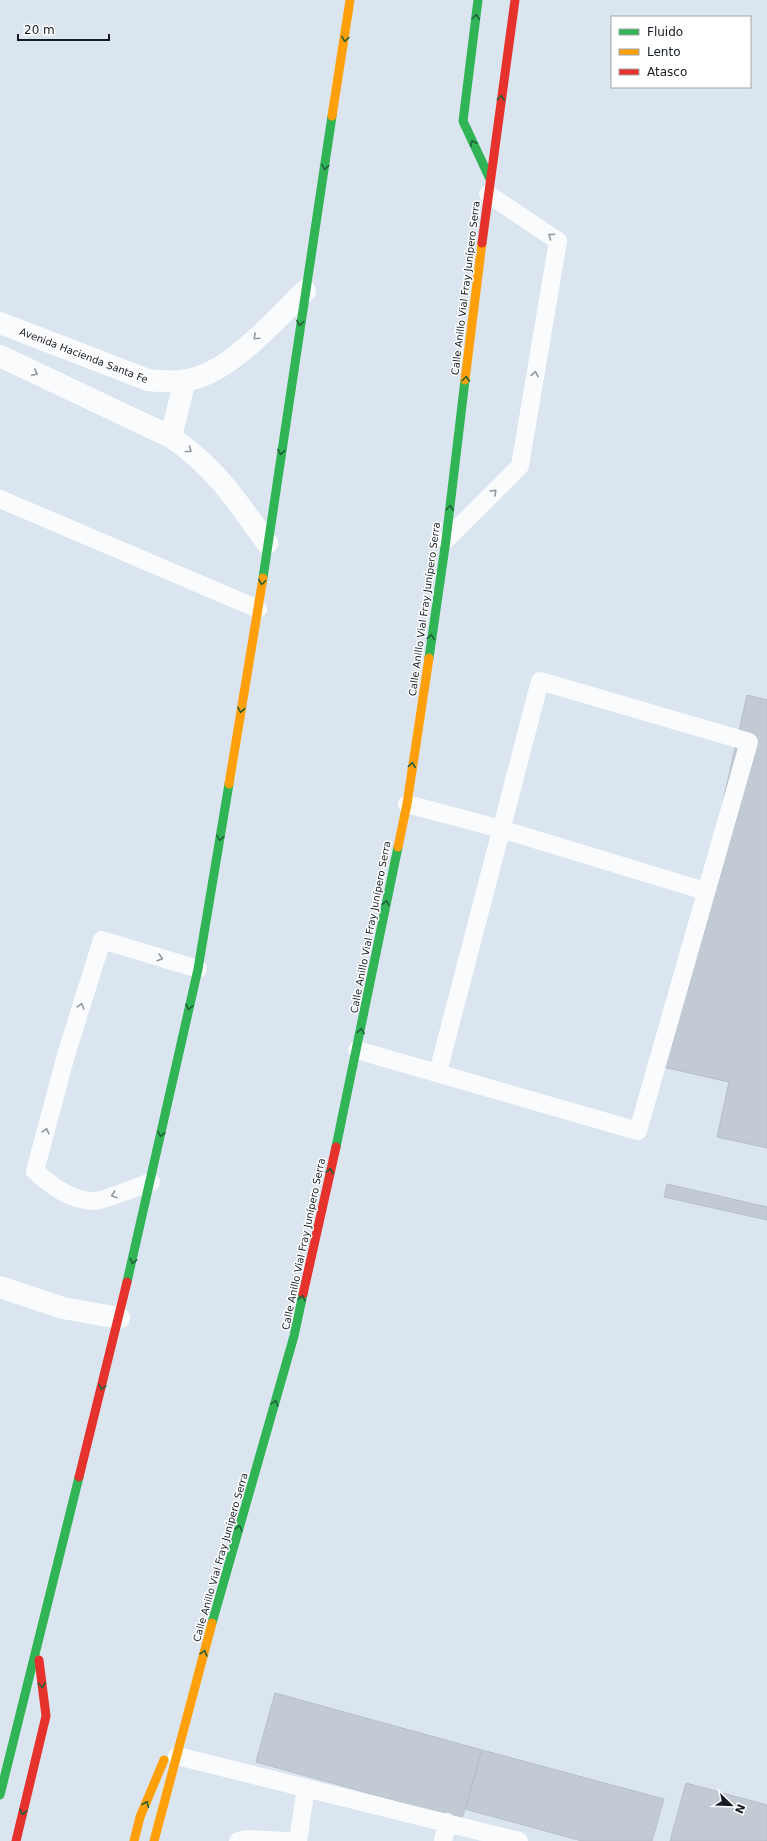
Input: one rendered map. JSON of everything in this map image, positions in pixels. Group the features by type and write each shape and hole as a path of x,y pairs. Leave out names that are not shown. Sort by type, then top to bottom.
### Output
{"highway":[{"path":"0,1795 119,1318 198,969 258,610 350,0"},
{"path":"478,0 463,121 489,186"},
{"name":"Calle Anillo Vial Fray Junípero Serra","path":"154,1841 193,1691 294,1336 357,1050 407,804 446,540 489,186 515,0"},
{"path":"16,1841 46,1716 37,1647"},
{"path":"134,1841 140,1817 193,1691"}],"street":[{"name":"Avenida Hacienda Santa Fe","path":"0,323 148,380 166,382 198,378 216,370 234,358 305,291"},
{"path":"0,356 171,437 206,464 234,497 267,543"},
{"path":"171,437 184,380"},
{"path":"0,1287 63,1308 119,1318"}],"lane":[{"path":"446,540 520,466 558,241 489,186"},
{"path":"0,499 258,610"},
{"path":"357,1050 438,1072 638,1131 705,891 749,742 540,681 438,1072"},
{"path":"407,804 501,830 705,891"},
{"path":"151,1182 96,1201 74,1197 51,1186 35,1171 66,1055 102,940 198,969"},
{"path":"177,1756 519,1841"},
{"path":"298,1841 306,1788"},
{"path":"443,1841 447,1822"},
{"path":"238,1841 247,1839 287,1841"}],"building":[{"path":"747,695 767,700 767,1148 717,1137 729,1082 663,1067"},
{"path":"667,1184 767,1207 767,1220 664,1197"},
{"path":"275,1693 482,1750 462,1819 256,1762"},
{"path":"482,1750 664,1799 652,1841 582,1841 465,1809"},
{"path":"686,1783 767,1805 767,1841 670,1841"}],"traffic: fast":[{"path":"478,0 463,121 490,179"},
{"path":"263,578 332,116"},
{"path":"429,658 446,540 465,380"},
{"path":"127,1282 198,969 229,784"},
{"path":"336,1147 398,847"},
{"path":"212,1623 294,1336 303,1294"},
{"path":"0,1795 79,1477"}],"traffic: slow":[{"path":"332,116 350,0"},
{"path":"465,380 482,243"},
{"path":"229,784 263,578"},
{"path":"398,847 407,804 429,658"},
{"path":"154,1841 212,1623"},
{"path":"134,1841 140,1817 164,1760"}],"traffic: jam":[{"path":"482,243 515,0"},
{"path":"303,1294 336,1147"},
{"path":"79,1477 127,1282"},
{"path":"16,1841 46,1716 39,1660"}]}
